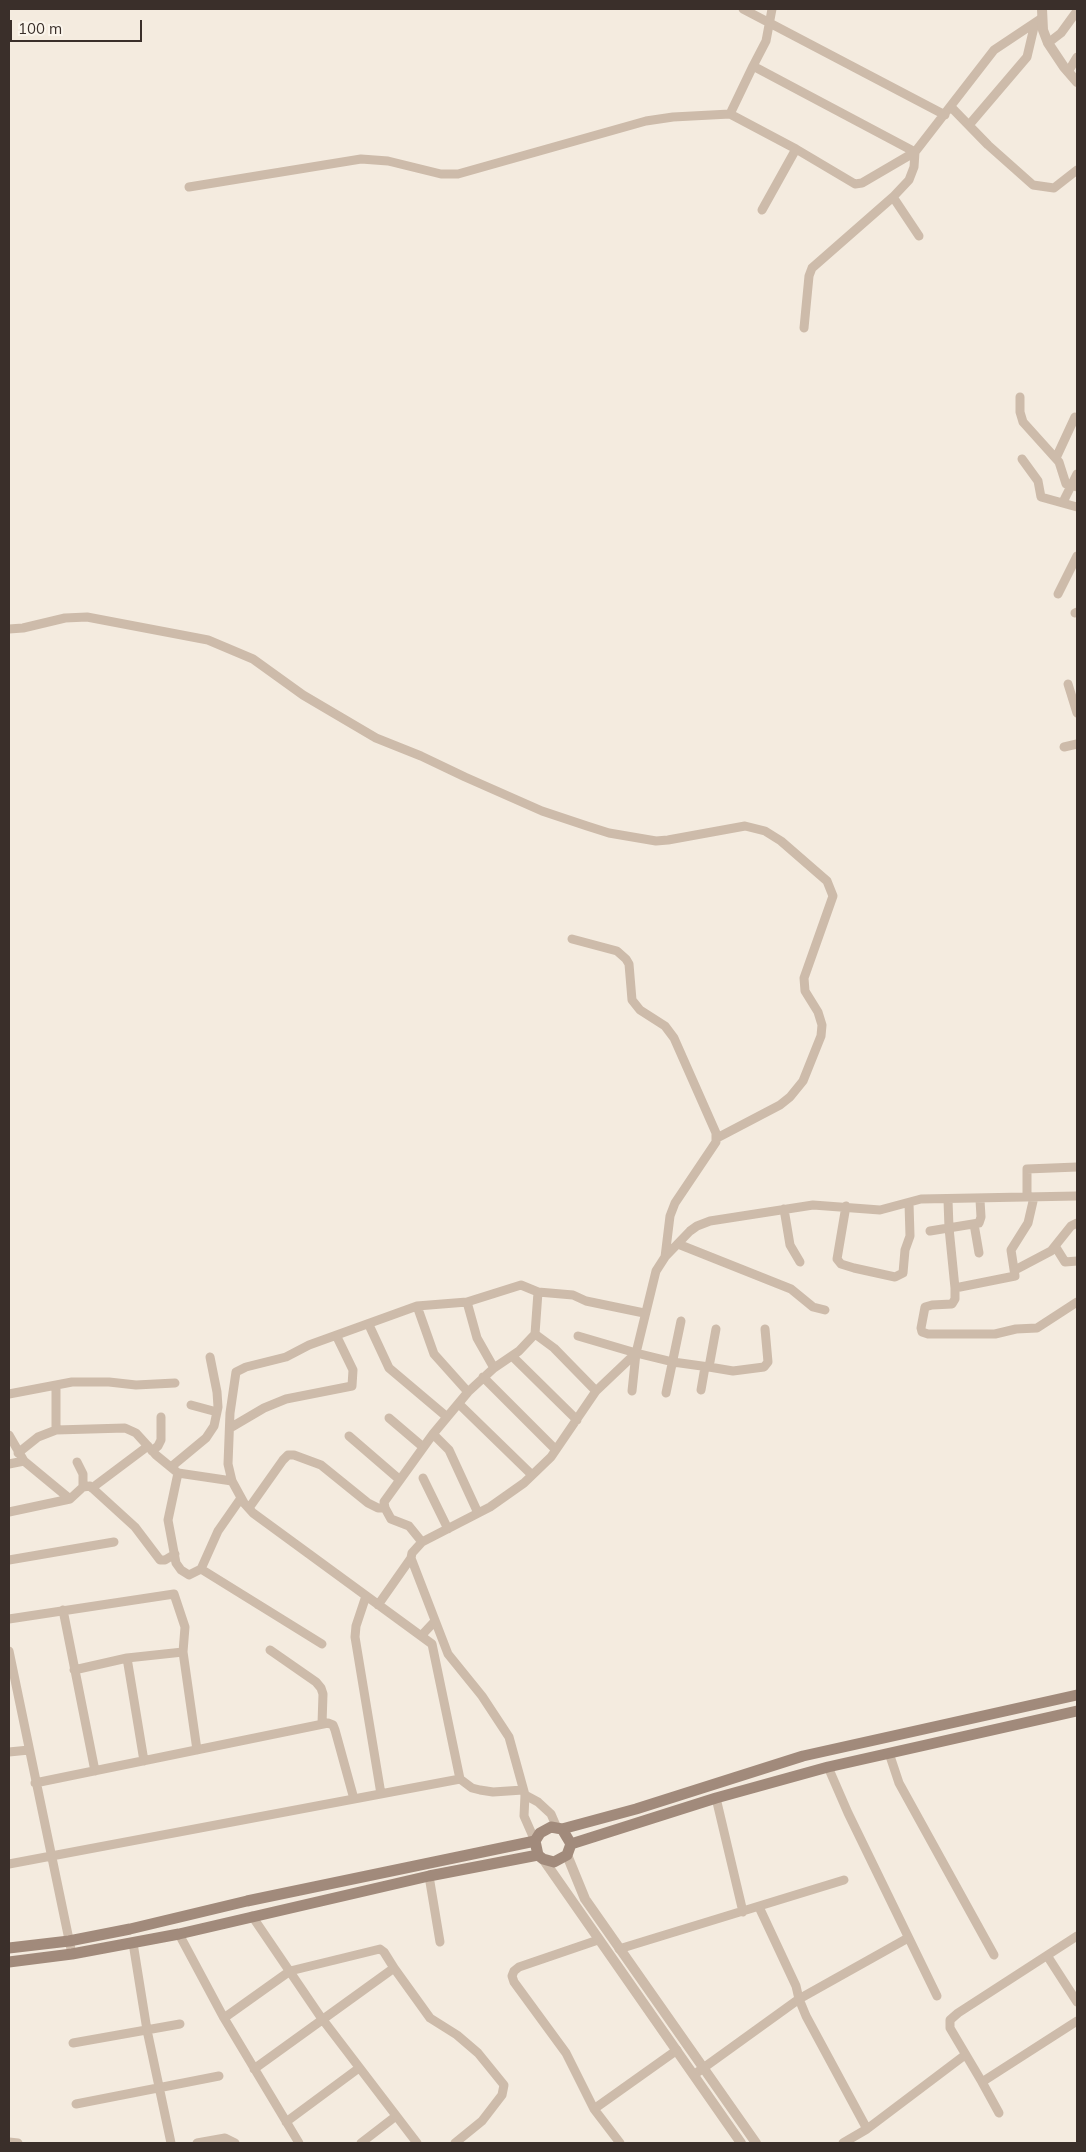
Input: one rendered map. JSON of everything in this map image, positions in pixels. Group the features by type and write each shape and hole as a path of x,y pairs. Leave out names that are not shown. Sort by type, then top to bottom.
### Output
{"main road":[{"path":"9,1948 69,1941 164,1922 247,1901 535,1842 540,1833 545,1829 559,1828 636,1809 803,1756 1077,1695"},
{"path":"9,1962 72,1954 178,1934 429,1876 541,1857 554,1862 569,1849 716,1798 828,1767 1077,1711"},
{"path":"559,1828 569,1849"},
{"path":"535,1842 541,1857"}],"street":[{"path":"743,9 945,115"},
{"path":"730,114 766,41 772,9"},
{"path":"1048,43 1061,33 1077,11"},
{"path":"1040,17 1048,43 1077,82"},
{"path":"190,187 361,158 388,161 441,174 458,174 646,121 673,117 730,114 796,149 855,184 869,179 915,152 952,107 994,50 1040,17"},
{"path":"969,126 1023,63 1040,17"},
{"path":"1068,72 1077,57"},
{"path":"753,66 915,152"},
{"path":"952,107 969,126 1033,185 1054,188 1077,170"},
{"path":"762,210 796,149"},
{"path":"804,328 812,268 893,197 908,180 912,172 915,152"},
{"path":"893,197 919,236"},
{"path":"1020,397 1020,412 1023,422 1056,458 1061,467 1064,481 1074,487"},
{"path":"1056,458 1075,417"},
{"path":"1022,459 1038,481 1041,497 1045,500 1063,502 1077,507"},
{"path":"1063,502 1074,487 1077,474"},
{"path":"1058,594 1077,556"},
{"path":"9,629 23,628 65,618 87,618 208,640 253,660 303,695 376,738 542,810 609,833 656,841 745,826 765,831 781,841 827,881 833,896 804,978 805,990 818,1012 822,1025 822,1036 803,1081 790,1097 780,1105 717,1138 675,1203 669,1221 665,1257"},
{"path":"1068,684 1077,713"},
{"path":"1064,747 1077,744"},
{"path":"572,939 617,951 626,959 629,964 632,1000 640,1010 665,1026 674,1038 717,1138"},
{"path":"955,1288 1015,1276 1011,1250 1028,1222 1030,1197 1027,1169 1077,1167"},
{"path":"632,1391 636,1353 644,1313 656,1271 665,1257 690,1231 710,1221 813,1205 880,1210 921,1199 980,1200 1077,1196"},
{"path":"948,1200 955,1299 952,1304 932,1304 925,1308 921,1328 925,1334 995,1334 1016,1329 1038,1328 1077,1302"},
{"path":"930,1231 974,1224 981,1220 980,1200"},
{"path":"846,1206 837,1259 841,1264 865,1272 895,1278 903,1273 905,1250 910,1236 909,1203"},
{"path":"784,1210 790,1245 800,1262"},
{"path":"1014,1270 1046,1254 1071,1226 1077,1223"},
{"path":"974,1224 979,1253"},
{"path":"678,1244 791,1289 813,1307 826,1310"},
{"path":"1055,1246 1065,1262 1077,1261"},
{"path":"448,1654 338,1577 249,1508 241,1498 232,1481 228,1464 236,1372 246,1367 279,1359 310,1345 337,1337 417,1306 467,1302 521,1285 538,1292 573,1295 586,1301 644,1313"},
{"path":"387,1513 384,1502 447,1417 468,1392 485,1379 494,1368 512,1356 535,1334 538,1292"},
{"path":"467,1302 477,1338 494,1368"},
{"path":"417,1306 434,1354 468,1392"},
{"path":"666,1393 681,1321"},
{"path":"369,1325 389,1368 447,1417"},
{"path":"701,1390 716,1329"},
{"path":"578,1336 673,1362 733,1371 764,1367 768,1362 765,1329"},
{"path":"535,1334 554,1348 596,1392"},
{"path":"230,1428 286,1399 352,1386 353,1370 337,1337"},
{"path":"378,1604 411,1558 415,1548 422,1542 490,1507 532,1475 551,1456 596,1392 636,1353"},
{"path":"512,1356 577,1420"},
{"path":"210,1357 217,1392 217,1412 214,1426 175,1470 168,1520 176,1562 186,1574 193,1575 201,1569 218,1531 241,1498"},
{"path":"485,1379 556,1449"},
{"path":"9,1394 72,1382 109,1382 136,1385 175,1383"},
{"path":"56,1385 56,1430"},
{"path":"459,1404 532,1475"},
{"path":"191,1405 217,1412"},
{"path":"9,1512 70,1498 150,1448 158,1446 162,1440 161,1417"},
{"path":"389,1418 423,1447"},
{"path":"18,1453 38,1437 56,1430 132,1430 175,1470 232,1481"},
{"path":"9,1435 24,1461 70,1498"},
{"path":"435,1435 449,1450 478,1513"},
{"path":"349,1436 400,1480"},
{"path":"249,1508 282,1460 294,1455 321,1465 368,1503 408,1526 422,1542"},
{"path":"9,1464 24,1461"},
{"path":"77,1462 88,1487 135,1526 160,1560 165,1560 175,1554"},
{"path":"423,1478 448,1529"},
{"path":"9,1560 114,1542"},
{"path":"411,1558 448,1654 482,1696 509,1738 524,1792 524,1816 535,1842"},
{"path":"201,1569 322,1644"},
{"path":"9,1618 174,1594 185,1627 183,1652 197,1750"},
{"path":"366,1596 356,1626 355,1637 374,1795"},
{"path":"63,1610 95,1771"},
{"path":"421,1636 435,1621"},
{"path":"432,1644 460,1779 472,1788 480,1790 524,1792 551,1814 559,1828"},
{"path":"9,1650 12,1687 28,1750 72,1954"},
{"path":"270,1650 321,1688 323,1694 322,1724"},
{"path":"74,1670 127,1658 183,1652"},
{"path":"127,1658 144,1761"},
{"path":"35,1783 322,1724 333,1725 354,1799"},
{"path":"9,1752 28,1750"},
{"path":"889,1753 899,1783 994,1955"},
{"path":"828,1767 848,1813 937,1996"},
{"path":"9,1864 460,1779"},
{"path":"716,1798 743,1912"},
{"path":"569,1849 585,1899 756,2143"},
{"path":"541,1857 598,1940 695,2074 741,2143"},
{"path":"429,1876 440,1942"},
{"path":"620,1949 844,1880"},
{"path":"759,1907 796,1986 806,2016 867,2128"},
{"path":"252,1916 323,2020 417,2143"},
{"path":"178,1934 224,2018 299,2143"},
{"path":"999,2113 950,2028 950,2020 1048,1957 1077,1936"},
{"path":"695,2074 800,1998 908,1938"},
{"path":"598,1940 519,1967 512,1976 514,1982 566,2053 594,2109 620,2143"},
{"path":"133,1943 147,2030 171,2143"},
{"path":"224,2018 290,1971 380,1949 430,2018 458,2035 478,2053 504,2085 502,2095 482,2121 455,2143"},
{"path":"1048,1957 1077,2002"},
{"path":"254,2069 394,1968"},
{"path":"982,2082 1077,2021"},
{"path":"73,2042 180,2024"},
{"path":"594,2109 677,2050"},
{"path":"843,2143 867,2128 965,2055"},
{"path":"286,2122 359,2068"},
{"path":"76,2104 219,2076"},
{"path":"361,2143 396,2116"},
{"path":"197,2143 225,2138 235,2143"},
{"path":"9,2142 18,2143"}]}
